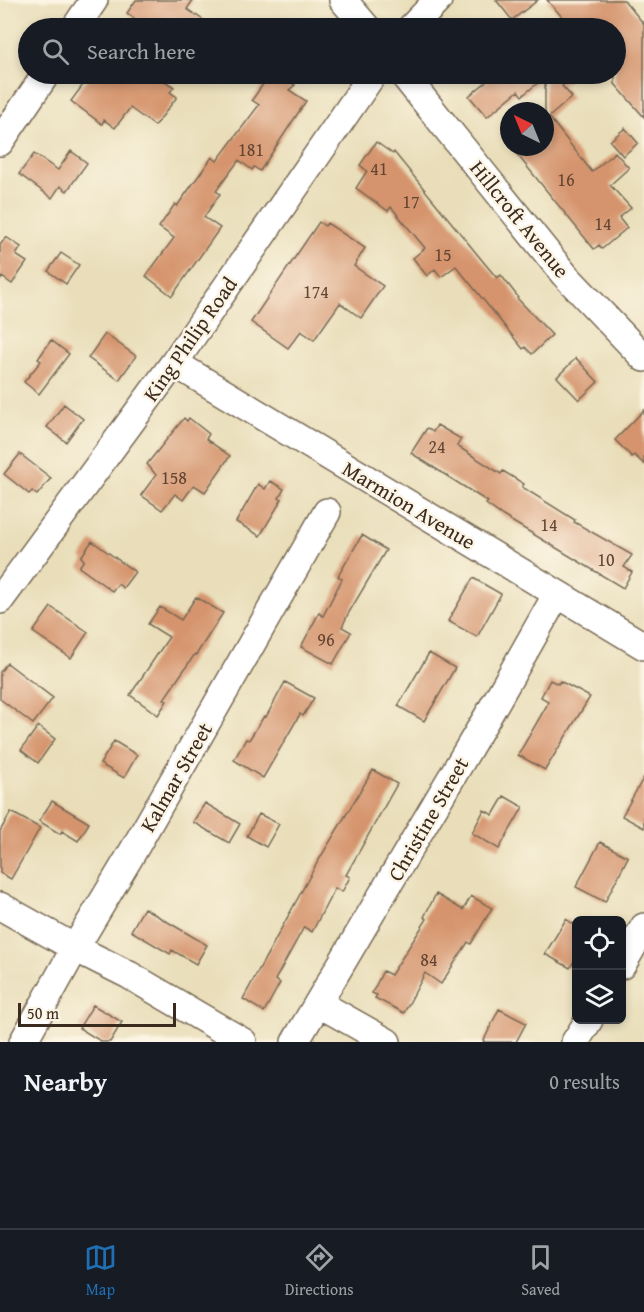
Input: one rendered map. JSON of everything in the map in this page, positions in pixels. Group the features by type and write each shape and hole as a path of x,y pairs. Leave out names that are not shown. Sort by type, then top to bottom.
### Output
{"street":[{"path":"82,18 94,0"},
{"path":"343,0 358,18"},
{"path":"421,18 438,0"},
{"path":"0,142 39,84"},
{"name":"King Philip Road","path":"0,600 174,363 366,84"},
{"name":"Hillcroft Avenue","path":"411,84 564,274 644,358"},
{"name":"Marmion Avenue","path":"174,363 644,646"},
{"name":"Kalmar Street","path":"23,1042 327,512"},
{"name":"Christine Street","path":"295,1042 489,714 557,594"},
{"path":"0,906 129,975 243,1042"},
{"path":"626,957 644,927"},
{"path":"318,1003 387,1042"},
{"path":"575,1042 586,1024"}],"building":[{"path":"136,0 193,0 187,9 200,18 134,18 127,13"},
{"path":"496,0 538,0 515,18 510,18"},
{"path":"547,0 624,0 644,24 644,117 615,84 626,84 626,18 563,18"},
{"path":"84,84 169,84 174,87 170,92 177,97 155,126 130,108 115,128 104,120 102,124 71,101"},
{"path":"263,84 293,84 295,85 289,90 306,101 260,171 254,167 252,170 239,160 216,191 220,194 204,217 220,228 172,296 146,276 174,238 159,227 212,157 217,161 259,105 252,100"},
{"path":"484,84 537,84 522,96 518,91 505,102 500,102 500,106 487,117 469,96"},
{"path":"545,84 564,84 562,86 572,97 554,113 554,102 545,102"},
{"path":"554,123 592,172 615,152 629,168 610,185 631,208 619,218 627,228 602,249 599,245 594,249 518,156 554,156"},
{"path":"625,128 638,143 623,156 610,141"},
{"path":"376,142 393,154 394,152 497,278 501,275 517,298 552,335 532,354 525,347 523,349 456,266 441,277 435,269 427,276 413,258 425,248 391,207 388,211 356,188 367,171 360,165"},
{"path":"71,151 87,163 67,191 60,186 52,198 19,174 34,154 58,170"},
{"path":"319,222 325,226 327,223 365,248 354,266 383,286 361,318 340,303 314,340 301,331 288,348 251,322"},
{"path":"6,237 21,247 16,255 27,262 12,284 2,277 0,281 0,245"},
{"path":"61,253 79,265 66,284 48,271"},
{"path":"105,334 136,356 119,380 88,358"},
{"path":"51,340 69,354 39,394 24,382 41,361 38,359"},
{"path":"576,358 598,382 579,400 557,377"},
{"path":"64,404 83,419 66,442 47,427"},
{"path":"644,410 644,464 634,455 632,457 615,440"},
{"path":"184,418 187,421 189,418 209,434 206,439 230,456 205,492 194,485 183,500 175,494 162,510 141,495 156,475 147,464"},
{"path":"437,425 461,439 457,446 501,474 503,471 524,484 522,487 575,520 574,522 632,555 624,567 632,572 623,588 503,516 486,504 488,502 411,453 427,428 433,432"},
{"path":"20,454 51,478 37,495 32,491 29,494 4,474"},
{"path":"270,481 284,489 279,498 282,499 260,536 236,522 258,484 265,489"},
{"path":"362,535 386,550 348,614 342,627 351,632 333,664 301,647 319,613 323,616 342,579 338,576"},
{"path":"92,541 135,572 123,588 118,584 112,591 79,567 84,560 81,557"},
{"path":"473,578 501,594 477,637 448,621"},
{"path":"196,597 223,613 164,699 167,701 158,715 130,695 169,637 148,624 160,607 181,620"},
{"path":"51,607 88,632 71,658 33,632"},
{"path":"429,653 455,668 424,721 398,706"},
{"path":"7,663 53,698 33,724 0,699 0,672"},
{"path":"550,680 558,684 560,681 590,697 545,770 518,755 547,705 548,701 541,697"},
{"path":"285,682 314,698 303,716 300,714 263,778 234,760 246,739 249,740 264,716 266,717"},
{"path":"38,726 55,739 38,763 21,750"},
{"path":"114,741 137,755 124,778 100,764"},
{"path":"373,770 397,784 346,875 350,877 342,892 335,888 312,932 304,927 275,980 280,983 264,1012 243,999 317,863"},
{"path":"644,777 644,828 622,816"},
{"path":"504,796 523,807 499,849 472,833 484,810 493,815"},
{"path":"52,801 89,823 78,841 62,831 60,834 39,821"},
{"path":"205,803 240,824 229,843 193,822"},
{"path":"11,812 40,828 11,879 0,873 0,831"},
{"path":"259,814 279,824 266,847 247,836"},
{"path":"600,842 628,857 605,902 576,887"},
{"path":"436,894 463,910 471,896 492,908 471,944 468,942 441,984 425,973 404,1013 375,998 377,995 372,993 383,971 391,975 427,919 424,917"},
{"path":"144,908 207,945 196,964 172,950 170,954 131,931"},
{"path":"566,919 572,923 572,964 570,968 545,954"},
{"path":"93,1005 122,1022 110,1042 102,1042 79,1028"},
{"path":"499,1009 526,1023 516,1042 483,1042"}]}
